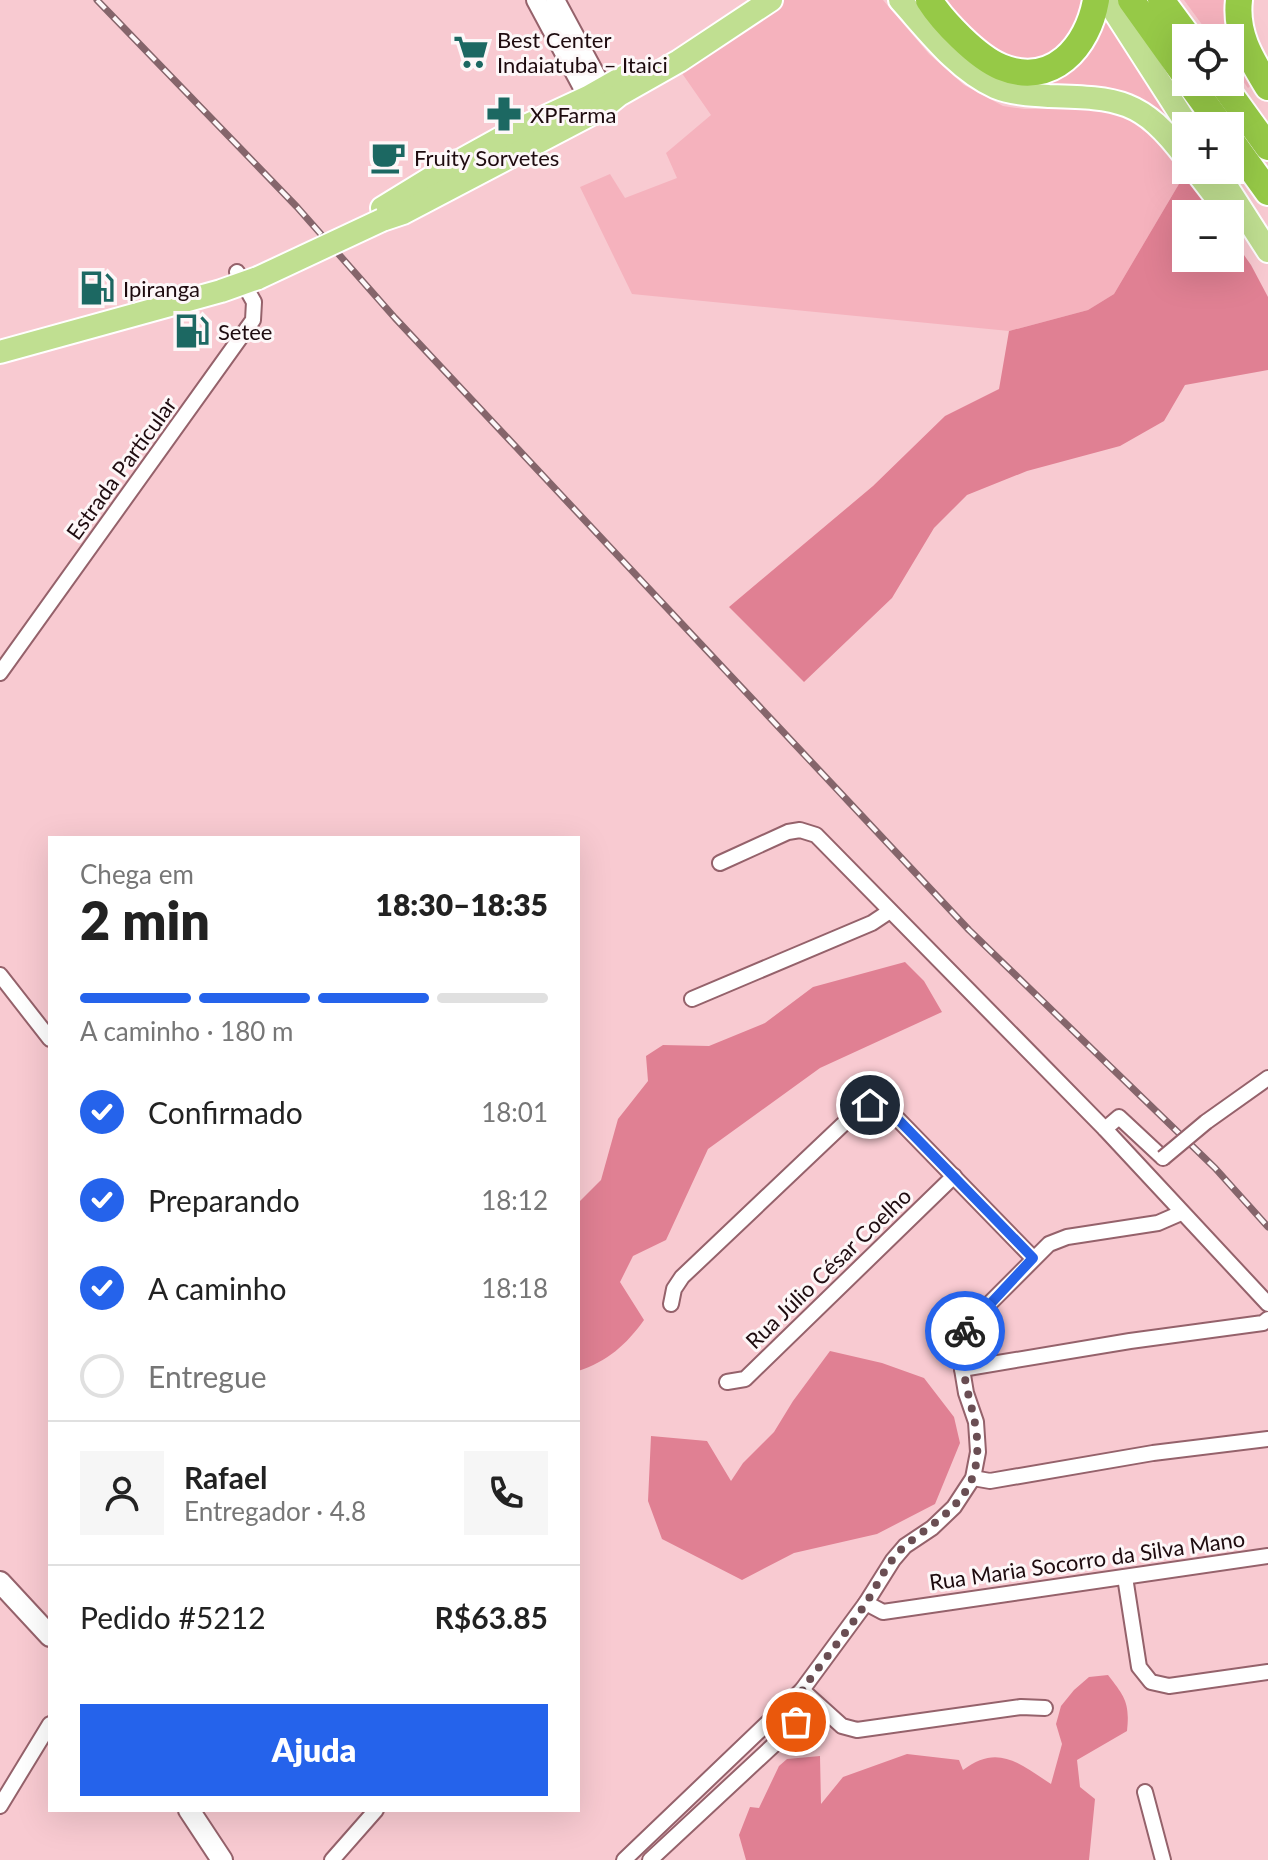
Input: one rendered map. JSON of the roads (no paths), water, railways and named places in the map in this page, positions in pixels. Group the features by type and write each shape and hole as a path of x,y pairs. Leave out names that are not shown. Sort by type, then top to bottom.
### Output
{"highway":[{"path":"929,0 983,58 1015,72 1029,72 1058,64 1071,54 1085,38 1096,0"},
{"path":"1131,0 1172,58"},
{"path":"1161,0 1179,24"},
{"path":"1239,0 1239,30 1268,87"},
{"path":"1231,96 1268,147"},
{"path":"1244,159 1268,192"}],"main road":[{"path":"380,216 403,213 569,127 603,94 748,0"},
{"path":"0,352 248,275 380,216 419,183 508,134 679,61 771,0"},
{"path":"900,0 946,51 971,72 996,87 1025,95 1102,98 1121,102 1154,120 1172,141"},
{"path":"1107,0 1179,112"},
{"path":"1206,184 1218,200"},
{"path":"1225,184 1268,251"},
{"path":"1244,235 1268,266"},
{"path":"0,338 248,275"},
{"path":"0,1582 48,1634"},
{"path":"190,1812 222,1860"}],"street":[{"path":"536,0 603,94"},
{"path":"555,0 571,48"},
{"name":"Estrada Particular","path":"0,673 247,331 255,310 248,275"},
{"path":"720,863 788,832 800,830 816,835 1105,1129 1268,1304"},
{"path":"692,999 872,923 890,911"},
{"path":"0,975 48,1036"},
{"path":"1105,1129 1119,1117 1163,1158 1206,1122 1268,1078"},
{"path":"671,1304 674,1289 682,1277 856,1112 870,1105 886,1107 1033,1258"},
{"name":"Rua Júlio César Coelho","path":"727,1382 745,1379 954,1176"},
{"path":"624,1860 802,1690 866,1603 893,1560 905,1546 932,1528 954,1507 973,1478 978,1452 976,1422 962,1369 965,1330 1033,1258 1058,1239 1158,1223 1181,1213"},
{"path":"962,1369 1263,1323 1268,1319"},
{"path":"973,1478 990,1481 1153,1453 1268,1439"},
{"name":"Rua Maria Socorro da Silva Mano","path":"866,1603 883,1612 1268,1556"},
{"path":"1125,1577 1139,1667 1151,1682 1169,1686 1268,1672"},
{"path":"802,1690 842,1726 857,1730 1021,1707 1045,1708"},
{"path":"650,1860 778,1741 814,1703"},
{"path":"0,1806 48,1727"},
{"path":"1145,1792 1163,1860"},
{"path":"332,1860 374,1812"}],"railway":[{"path":"97,0 297,207 395,318 969,930 1215,1168 1268,1227"}],"place":[{"name":"Best Center Indaiatuba – Itaici","path":"471,52"},
{"name":"XPFarma","path":"504,114"},
{"name":"Fruity Sorvetes","path":"388,157"},
{"name":"Ipiranga","path":"97,288"},
{"name":"Setee","path":"192,331"}]}
